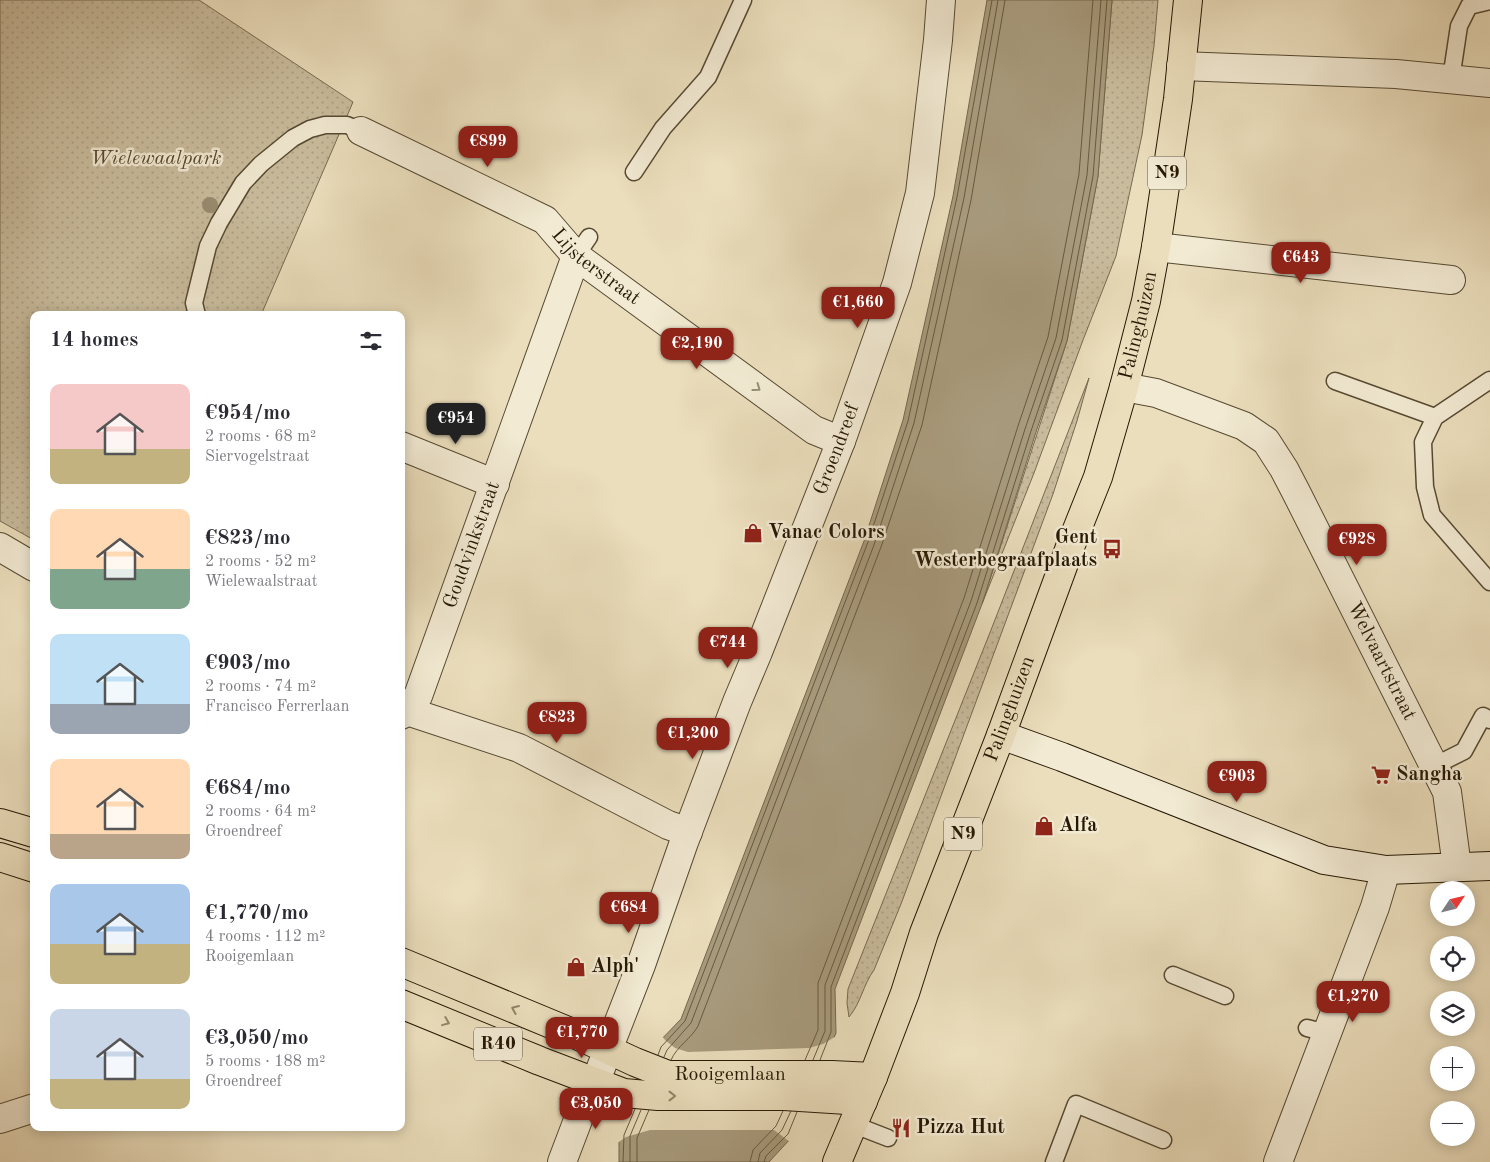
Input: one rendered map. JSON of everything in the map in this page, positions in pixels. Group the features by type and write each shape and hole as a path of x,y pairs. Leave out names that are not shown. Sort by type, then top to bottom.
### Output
{"main road":[{"name":"Palinghuizen","path":"837,1162 905,993 924,933 1001,735 1066,556 1098,476 1124,387 1146,301 1178,99 1188,0"},
{"path":"0,823 30,832"},
{"path":"0,857 30,867"},
{"name":"Rooigemlaan","path":"405,964 568,1031 668,1075 828,1086 863,1101"},
{"name":"Rooigemlaan","path":"405,1006 624,1093 658,1096 784,1096 828,1086"}],"street":[{"name":"Groendreef","path":"562,1162 580,1112 595,1083 641,965 737,702 841,441 897,283 920,193 941,0"},
{"path":"1181,66 1396,74 1490,83"},
{"name":"Lijsterstraat","path":"362,131 545,220 583,246 814,430 841,441"},
{"name":"Goudvinkstraat","path":"405,710 418,696 583,246"},
{"name":"Palinghuizen","path":"1156,247 1451,280"},
{"name":"Welvaartstraat","path":"1124,387 1156,393 1244,426 1266,441 1292,484 1447,792 1457,867"},
{"path":"405,448 495,484"},
{"path":"0,547 30,565"},
{"path":"405,713 519,748 668,825 688,832"},
{"path":"1001,735 1324,860 1386,870 1490,866"},
{"path":"1278,1162 1317,1031 1375,907 1386,870"},
{"path":"0,1119 30,1109"}],"lane":[{"path":"634,172 663,128 708,77 743,0"},
{"path":"1451,79 1459,26 1469,6 1490,1"},
{"path":"196,311 194,303 208,246 219,223 243,183 261,164 293,138 310,129 325,124 347,125 362,131"},
{"path":"1490,380 1435,417 1423,442 1425,487 1432,515 1490,582"},
{"path":"1335,381 1435,417"},
{"path":"1434,766 1464,751 1483,716 1490,720"},
{"path":"1173,975 1225,996"},
{"path":"863,1101 888,1138"},
{"path":"1054,1162 1076,1104 1163,1140"}],"green space":[{"name":"Wielewaalpark","path":"0,0 199,0 353,102 263,311 30,311 30,538 0,521"},
{"path":"1112,0 1158,0 1142,135 1116,256 982,604 1067,341 1098,176"},
{"path":"1089,378 1053,494 901,904 874,970 849,1017 848,989"}],"water":[{"path":"987,0 1112,0 1098,176 1067,341 1036,432 982,604 835,989 836,1033 792,1137 769,1162 619,1162 619,1134 657,1044 681,1019 864,541 903,420 953,196"}],"pier":[{"path":"838,1035 794,1138 790,1142 774,1130 650,1130 626,1137 616,1144 616,1133 655,1043 662,1036 675,1048 688,1052 809,1048 823,1044"}],"place":[{"name":"Vanac Colors","path":"753,533"},
{"name":"Gent Westerbegraafplaats","path":"1112,549"},
{"name":"Sangha","path":"1381,775"},
{"name":"Alfa","path":"1044,826"},
{"name":"Alph'","path":"576,967"},
{"name":"Pizza Hut","path":"901,1128"}]}
